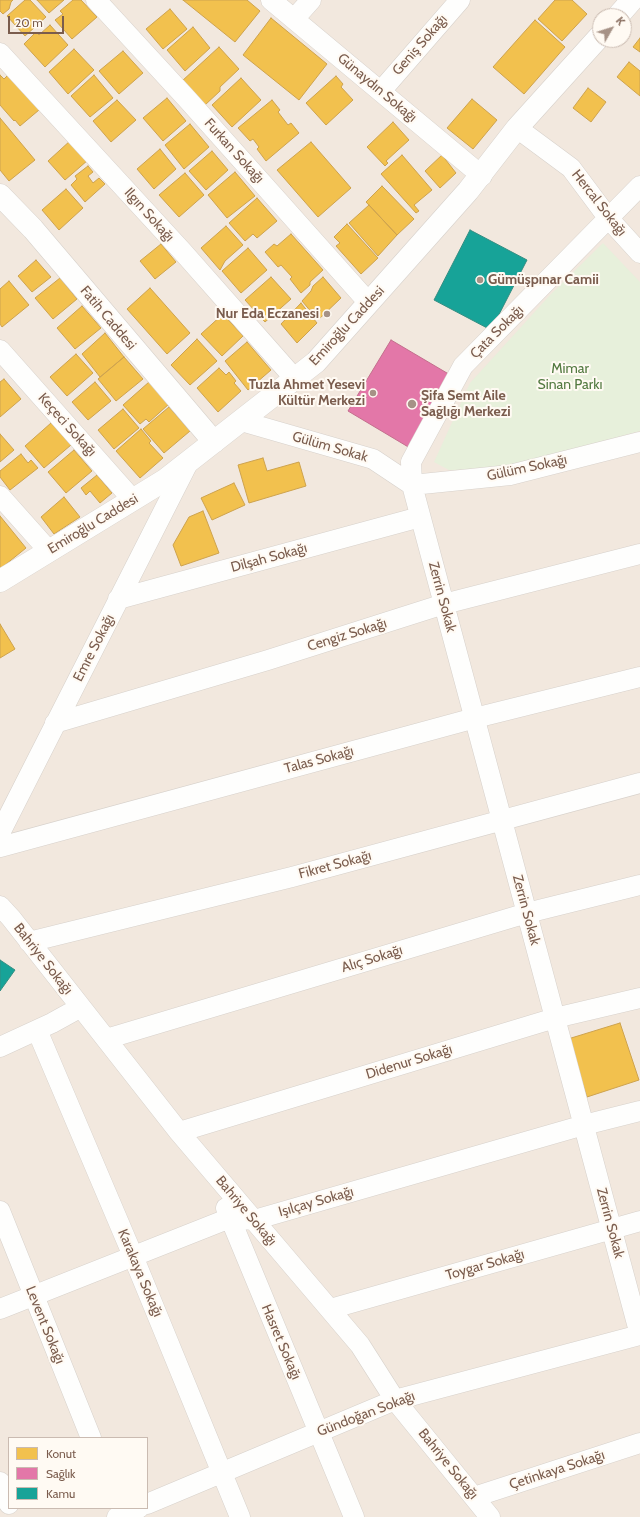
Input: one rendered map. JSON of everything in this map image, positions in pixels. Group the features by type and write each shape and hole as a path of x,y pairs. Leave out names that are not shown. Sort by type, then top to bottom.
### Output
{"street":[{"name":"Furkan Sokağı","path":"96,0 188,100 369,303"},
{"name":"Günaydın Sokağı","path":"271,0 482,176"},
{"path":"294,19 311,0"},
{"name":"Geniş Sokağı","path":"381,91 460,0"},
{"path":"625,8 632,0"},
{"name":"Emiroğlu Caddesi","path":"0,581 165,480 316,362 482,176 517,128 592,45"},
{"name":"Ilgın Sokağı","path":"0,52 182,251 295,378"},
{"name":"Hercal Sokağı","path":"517,128 571,168 609,219 640,253"},
{"name":"Çata Sokağı","path":"412,485 411,462 463,366 640,186"},
{"name":"Fatih Caddesi","path":"0,195 33,229 214,442"},
{"name":"Keçeci Sokağı","path":"0,350 133,500"},
{"name":"Gülüm Sokak","path":"241,421 373,459 412,485"},
{"name":"Gülüm Sokağı","path":"412,485 510,475 640,442"},
{"name":"Emre Sokağı","path":"0,833 188,463"},
{"name":"Zerrin Sokak","path":"412,485 640,1335"},
{"path":"0,496 49,551"},
{"name":"Dilşah Sokağı","path":"118,600 420,516"},
{"name":"Cengiz Sokağı","path":"56,723 268,660 444,604 640,554"},
{"name":"Talas Sokağı","path":"0,847 475,718 640,677"},
{"name":"Fikret Sokağı","path":"29,942 292,877 640,783"},
{"name":"Alıç Sokağı","path":"106,1039 527,913 640,886"},
{"name":"Bahriye Sokağı","path":"0,906 81,1006 179,1132 360,1345 395,1400 490,1517"},
{"name":"Didenur Sokağı","path":"179,1132 555,1018 640,998"},
{"path":"0,1047 37,1030 81,1006"},
{"name":"Karakaya Sokağı","path":"37,1030 133,1256 240,1517"},
{"name":"Işılçay Sokağı","path":"0,1309 230,1218 254,1220 584,1125 640,1111"},
{"name":"Hasret Sokağı","path":"208,1166 354,1517"},
{"name":"Levent Sokağı","path":"0,1211 91,1437"},
{"name":"Toygar Sokağı","path":"330,1310 611,1228 640,1221"},
{"name":"Gündoğan Sokağı","path":"148,1504 395,1400 640,1335"},
{"name":"Çetinkaya Sokağı","path":"474,1497 640,1443"},
{"path":"0,1482 8,1502"}],"shaded area":[{"path":"0,0 640,0 640,1517 0,1517"}],"green space":[{"name":"Mimar Sinan Parkı","path":"603,243 640,282 640,431 499,469 449,470 434,462 470,383 551,294"}],"building: Konut":[{"path":"0,0 13,0 9,9 3,14 0,11"},
{"path":"25,0 30,0 46,17 25,36 7,16"},
{"path":"37,0 64,0 49,13"},
{"path":"73,0 81,0 97,17 72,39 55,20 63,14 60,11"},
{"path":"183,0 247,0 260,11 235,42"},
{"path":"555,0 572,0 587,14 562,41 538,19"},
{"path":"170,9 187,29 163,49 146,29"},
{"path":"271,18 327,64 299,100 243,55"},
{"path":"535,20 565,47 524,94 493,67"},
{"path":"50,25 68,45 45,67 24,44 36,32 39,35"},
{"path":"193,27 210,48 185,71 167,50"},
{"path":"640,38 640,52 633,47"},
{"path":"219,47 239,69 220,87 220,91 205,105 182,81"},
{"path":"74,49 94,70 68,94 49,72"},
{"path":"123,51 143,73 119,94 99,71"},
{"path":"629,62 640,71 640,96 617,77"},
{"path":"0,75 4,79 8,75 39,110 20,126 0,105"},
{"path":"94,75 113,98 90,117 71,96"},
{"path":"336,76 343,84 341,87 353,100 326,125 306,103"},
{"path":"241,78 261,100 232,127 212,105"},
{"path":"588,88 606,102 591,122 573,108"},
{"path":"167,98 186,121 163,141 143,118"},
{"path":"472,99 497,120 473,149 447,128"},
{"path":"117,100 136,120 111,142 93,121"},
{"path":"272,100 280,110 278,112 288,125 291,123 299,133 266,161 257,149 259,147 253,139 250,141 238,128"},
{"path":"0,118 35,160 9,181 0,170"},
{"path":"393,122 409,140 386,161 388,163 385,166 367,147"},
{"path":"190,124 209,147 184,169 165,145"},
{"path":"71,140 88,160 65,180 48,161"},
{"path":"311,142 351,188 318,217 277,170"},
{"path":"160,149 176,169 154,189 137,169"},
{"path":"212,151 228,170 206,190 189,171"},
{"path":"402,155 432,190 414,205 419,211 416,213 381,174"},
{"path":"442,155 456,173 440,188 425,171"},
{"path":"88,166 93,172 88,176 93,183 99,178 105,184 85,202 71,185 77,179 75,176"},
{"path":"235,172 255,196 227,218 208,195"},
{"path":"185,173 204,195 179,217 159,195"},
{"path":"382,186 414,219 397,235 366,202"},
{"path":"66,189 83,208 59,230 42,210"},
{"path":"257,198 277,221 257,238 253,234 245,241 229,223"},
{"path":"369,205 397,235 378,256 349,223"},
{"path":"347,224 378,258 361,274 336,246 340,243 334,237"},
{"path":"226,226 243,245 225,261 220,270 201,248"},
{"path":"291,234 323,270 301,293 290,279 292,277 281,265 278,267 265,252 274,244 277,246"},
{"path":"161,244 176,262 155,279 140,261"},
{"path":"248,248 267,270 241,293 222,271"},
{"path":"36,260 51,277 32,292 18,276"},
{"path":"271,277 291,299 265,322 245,300"},
{"path":"323,277 341,298 318,320 302,301 311,291 313,286"},
{"path":"60,278 77,299 53,319 35,298"},
{"path":"9,281 29,305 2,327 0,324 0,289"},
{"path":"150,288 190,333 167,354 127,309"},
{"path":"301,303 317,323 297,343 281,324"},
{"path":"82,306 101,328 75,349 57,328"},
{"path":"223,314 243,336 222,356 201,334"},
{"path":"105,333 124,357 100,377 82,354"},
{"path":"197,339 217,361 190,385 171,365"},
{"path":"247,342 271,370 248,390 225,361"},
{"path":"76,354 93,373 67,396 50,377"},
{"path":"124,357 143,379 116,401 98,379"},
{"path":"219,368 226,375 229,372 236,381 234,383 241,391 218,412 197,388"},
{"path":"4,379 21,399 0,417 0,382"},
{"path":"95,382 111,401 88,420 72,402"},
{"path":"149,382 169,404 149,422 146,419 140,424 123,405"},
{"path":"169,407 190,431 164,453 143,429"},
{"path":"123,409 139,428 114,449 98,430"},
{"path":"51,423 71,445 44,468 25,446"},
{"path":"141,429 151,441 149,443 163,458 140,478 116,451"},
{"path":"0,434 14,450 0,462"},
{"path":"74,450 92,471 66,493 48,472"},
{"path":"21,454 28,463 31,460 38,468 10,490 0,477 0,471"},
{"path":"263,458 267,471 299,462 306,486 249,503 238,465"},
{"path":"97,475 112,493 100,503 90,491 86,495 81,488"},
{"path":"234,483 245,505 212,520 201,498"},
{"path":"64,497 80,517 54,534 41,517"},
{"path":"203,511 219,553 181,566 173,545 189,517"},
{"path":"0,516 26,548 0,569"},
{"path":"0,624 15,649 0,658"},
{"path":"620,1023 639,1080 587,1097 568,1039"}],"building: Sağlık":[{"path":"391,340 452,376 410,448 348,411"}],"building: Kamu":[{"name":"Gümüşpınar Camii","path":"470,230 527,260 491,330 434,300"},
{"path":"0,960 15,970 0,991"}],"place":[{"name":"Gümüşpınar Camii","path":"480,280"},
{"name":"Nur Eda Eczanesi","path":"327,314"},
{"name":"Tuzla Ahmet Yesevi Kültür Merkezi","path":"373,393"},
{"name":"Şifa Semt Aile Sağlığı Merkezi","path":"412,404"}]}
